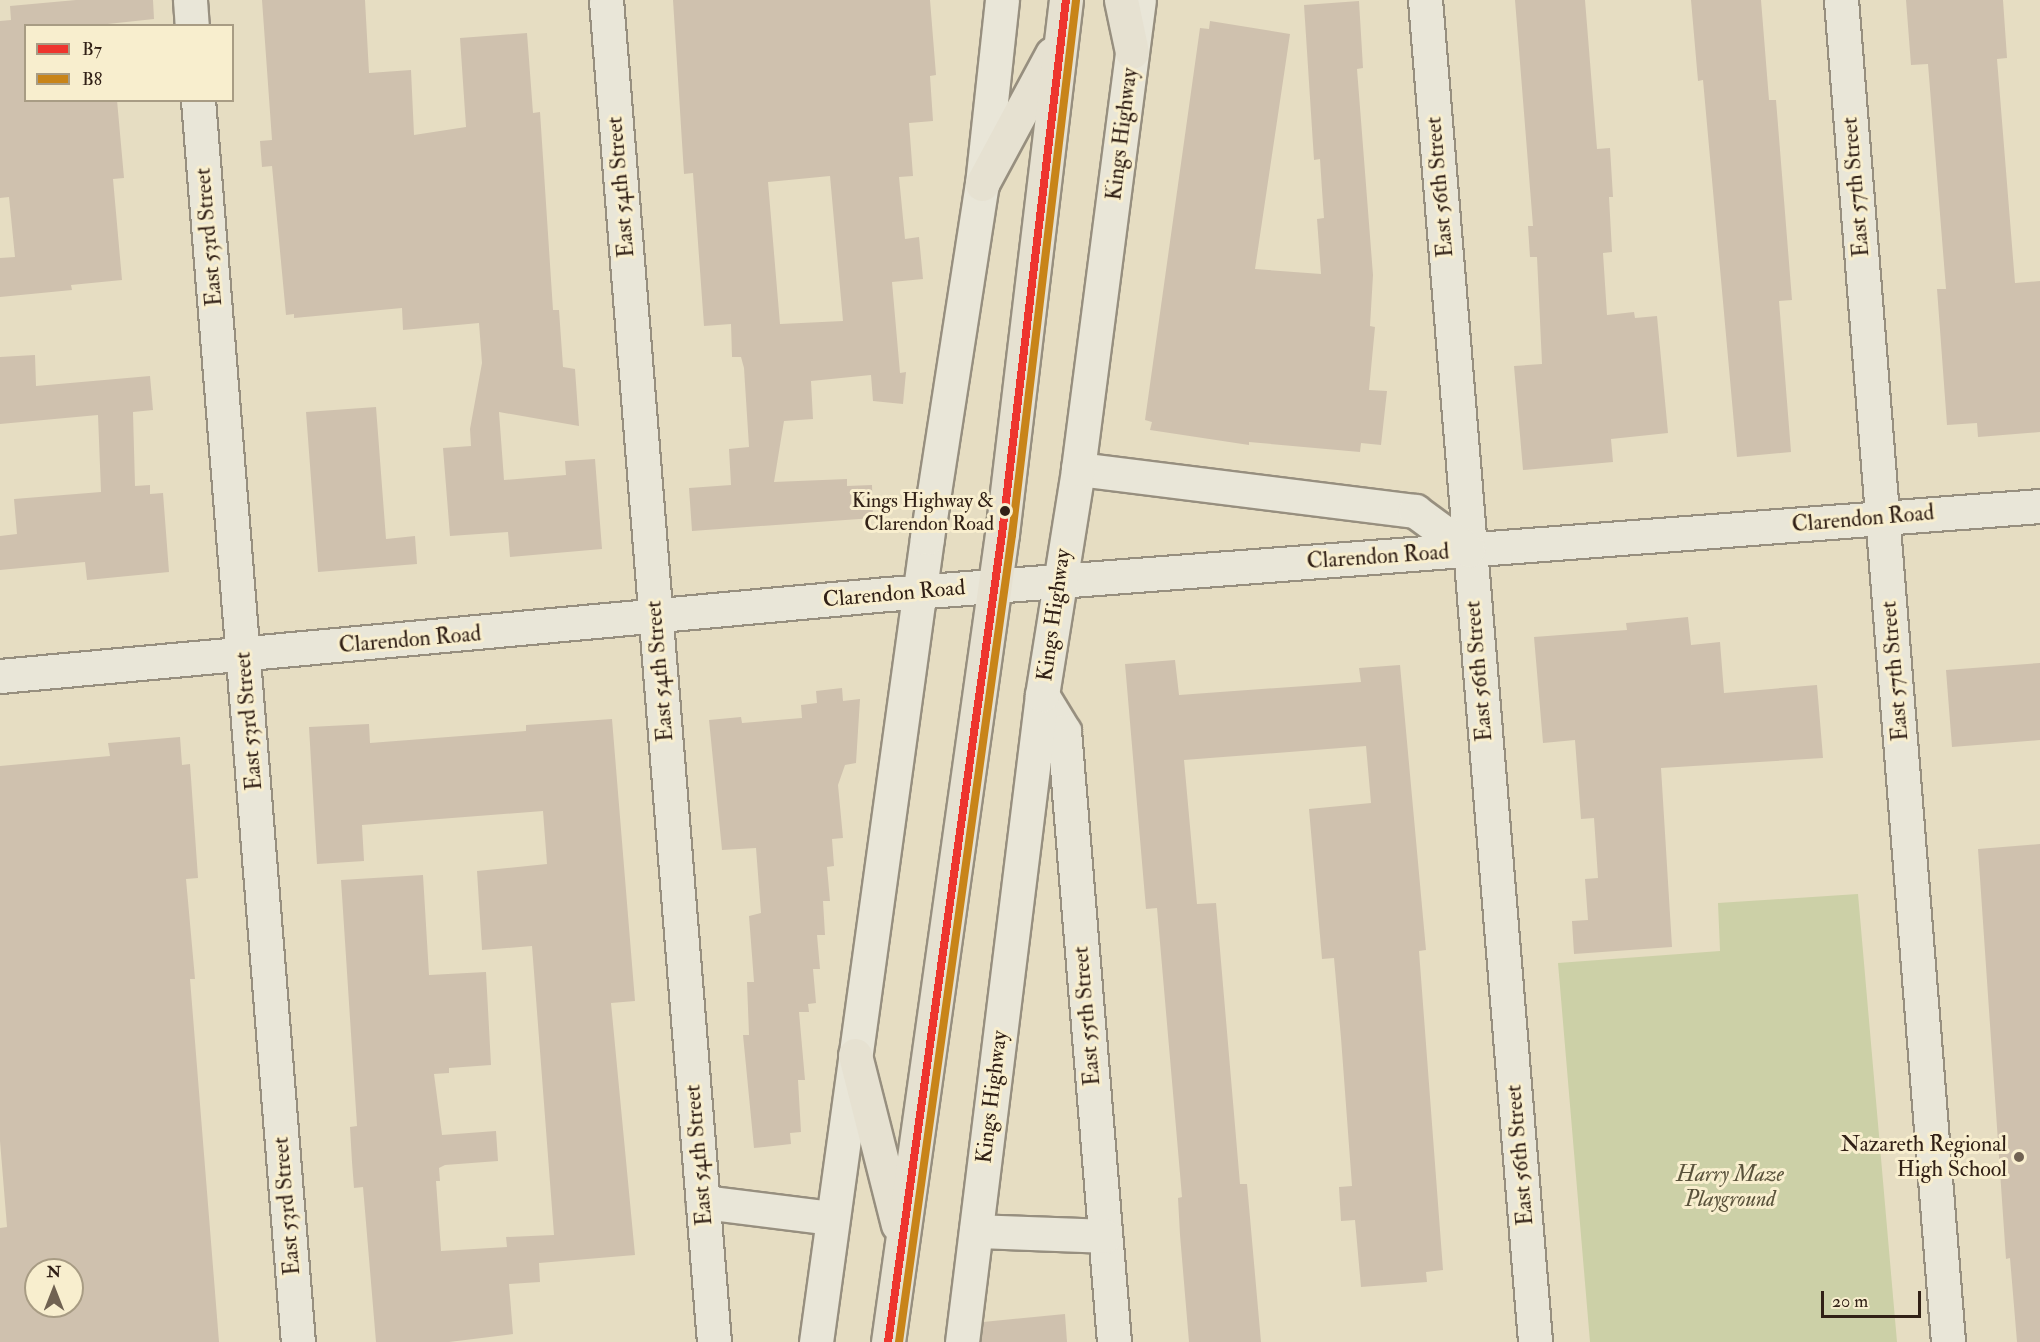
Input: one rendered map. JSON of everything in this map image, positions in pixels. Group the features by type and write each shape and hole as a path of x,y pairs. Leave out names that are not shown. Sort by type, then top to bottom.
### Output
{"main road":[{"path":"888,1342 995,586 1066,0"},
{"path":"1122,0 1132,52"},
{"path":"982,184 1060,39"},
{"path":"855,1055 902,1241"}],"street":[{"path":"190,0 192,24"},
{"name":"East 54th Street","path":"606,0 714,1342"},
{"name":"Kings Highway","path":"962,1342 1042,695 1058,581 1078,469 1139,0"},
{"name":"East 56th Street","path":"1425,0 1468,550 1535,1342"},
{"name":"East 57th Street","path":"1841,0 1948,1342"},
{"path":"816,1342 921,591 982,184 1001,3"},
{"name":"East 53rd Street","path":"198,102 298,1342"},
{"path":"1078,469 1415,511 1468,550"},
{"name":"Clarendon Road","path":"0,676 244,656 921,591 2040,506"},
{"name":"East 55th Street","path":"1042,695 1064,731 1114,1342"},
{"path":"703,1202 832,1218"},
{"path":"976,1231 1105,1236"}],"green space":[{"name":"Harry Maze Playground","path":"1858,894 1897,1342 1590,1342 1558,963 1720,951 1718,903"}],"building":[{"path":"76,0 153,0 154,19 108,24 24,24 24,102 117,102 124,178 113,179 122,280 71,285 72,290 0,297 0,258 15,257 9,197 0,198 0,21 11,20 10,6"},
{"path":"262,0 365,0 369,73 411,70 414,135 466,127 460,38 527,33 533,113 540,112 553,310 559,310 563,367 575,369 579,426 499,412 504,480 566,475 565,461 595,459 602,549 510,557 508,532 450,536 443,448 471,446 470,429 482,363 479,323 403,330 402,308 294,318 294,314 286,315 272,166 262,167 260,141 272,140"},
{"path":"673,0 930,0 936,75 930,76 933,121 909,123 913,176 899,177 905,239 919,237 923,279 892,282 900,373 906,372 903,404 873,401 871,375 811,381 813,419 784,421 774,482 847,479 847,486 872,485 873,518 692,531 689,488 731,485 729,449 749,447 744,368 741,357 732,357 731,324 704,326 693,173 684,174","holes":["830,176 843,321 780,324 768,182"]},
{"path":"1515,0 1585,0 1597,149 1610,148 1613,197 1609,197 1612,252 1603,253 1607,315 1634,312 1635,318 1657,316 1668,433 1611,439 1613,462 1523,470 1514,366 1542,364 1537,257 1530,257 1528,226 1533,226"},
{"path":"1691,0 1761,0 1769,100 1776,100 1792,300 1779,301 1791,452 1737,457 1703,80 1698,81"},
{"path":"1906,0 2003,0 2007,58 1997,59 2015,283 2040,281 2040,432 1978,437 1977,423 1947,425 1937,289 1946,289 1928,64 1911,65"},
{"path":"1359,1 1363,68 1357,69 1373,275 1370,326 1375,327 1369,390 1387,391 1381,445 1361,443 1360,452 1249,442 1249,445 1150,430 1152,422 1145,420 1200,28 1209,29 1210,21 1290,34 1255,269 1321,274 1317,219 1324,218 1320,159 1314,160 1304,5"},
{"path":"35,355 36,386 150,376 153,410 133,412 135,486 150,485 150,494 163,493 169,572 87,580 85,562 0,570 0,536 17,534 14,499 101,492 98,415 0,424 0,357"},
{"path":"376,407 386,539 415,536 417,564 318,572 306,412"},
{"path":"1688,617 1691,645 1720,642 1724,693 1817,685 1823,758 1661,768 1672,947 1574,954 1572,921 1588,920 1585,879 1598,878 1594,818 1581,819 1575,740 1543,743 1534,637 1627,630 1626,623"},
{"path":"1175,660 1179,695 1361,682 1359,668 1400,665 1426,950 1419,951 1443,1270 1426,1272 1427,1282 1361,1287 1355,1220 1341,1221 1339,1187 1352,1186 1341,1038 1334,958 1322,959 1309,809 1371,803 1366,746 1184,760 1197,904 1216,903 1240,1184 1247,1184 1261,1342 1189,1342 1178,1198 1182,1197 1157,908 1146,909 1125,664"},
{"path":"2040,663 2040,740 1952,747 1946,670"},
{"path":"842,688 843,701 860,699 856,763 845,765 838,785 843,838 832,839 834,866 827,867 830,901 823,901 825,935 817,935 820,969 813,969 816,1003 808,1004 809,1012 799,1012 805,1080 798,1080 801,1132 790,1133 791,1144 754,1148 743,1035 749,1035 747,982 754,982 749,916 761,913 756,848 722,850 709,720 741,717 742,723 802,718 801,705 817,703 816,691"},
{"path":"612,719 635,1001 611,1003 635,1255 539,1263 540,1282 509,1284 513,1334 449,1342 376,1342 363,1187 354,1188 352,1162 350,1127 357,1126 341,880 423,875 429,975 486,972 491,1065 449,1068 449,1073 434,1074 442,1135 496,1131 498,1161 445,1165 439,1168 440,1181 436,1181 441,1251 507,1247 506,1237 554,1235 532,946 482,950 477,871 547,864 543,811 362,825 364,861 317,864 309,727 369,724 370,743 526,731 526,725"},
{"path":"180,737 182,765 190,764 198,878 186,879 195,979 190,979 219,1342 0,1342 0,1228 7,1227 0,1141 0,766 110,756 108,743"},
{"name":"Nazareth Regional High School","path":"2040,844 2040,1342 2017,1342 2010,1258 2006,1259 1978,849"},
{"path":"1065,1314 1067,1342 981,1342 983,1322"}],"transit line":[{"name":"B7","path":"888,1342 1002,534 1066,0"},
{"name":"B8","path":"899,1342 1012,535 1076,1"}],"place":[{"name":"Kings Highway & Clarendon Road","path":"1005,511"},
{"name":"Nazareth Regional High School","path":"2019,1157"}]}
